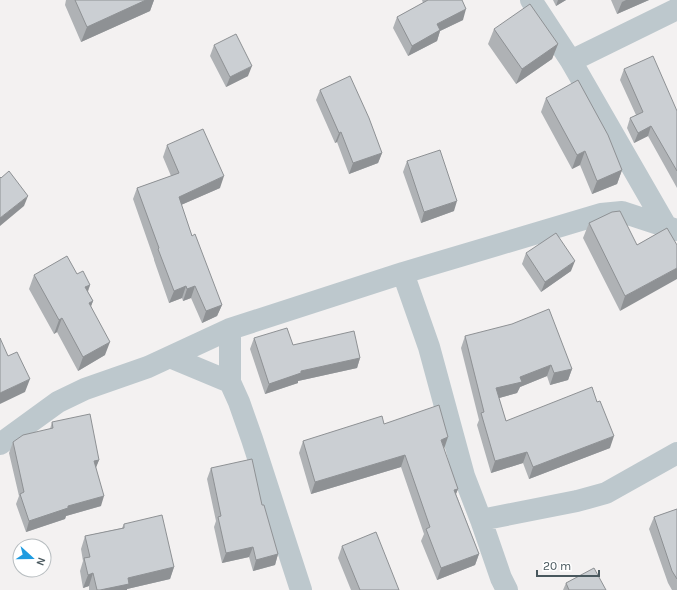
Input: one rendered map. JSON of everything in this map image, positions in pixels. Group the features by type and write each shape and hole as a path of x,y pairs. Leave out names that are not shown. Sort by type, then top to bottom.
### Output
{"street":[{"path":"531,0 571,61 671,228"},
{"path":"571,61 677,9"},
{"path":"0,444 58,402 85,389 148,367 230,329 403,273 600,214 622,212 671,228"},
{"path":"403,273 429,347 464,476 501,578 507,590"},
{"path":"230,329 230,382 247,424 301,590"},
{"path":"170,357 230,382"},
{"path":"481,520 577,501 606,493 677,453"}],"building":[{"path":"75,0 146,0 87,27"},
{"path":"428,0 462,0 466,9 437,24 440,30 412,46 397,17"},
{"path":"530,4 558,44 522,69 494,29"},
{"path":"236,34 252,66 230,77 214,45"},
{"path":"653,56 677,111 677,171 651,126 638,133 630,118 643,112 624,69"},
{"path":"350,76 369,118 382,153 353,163 341,132 339,133 320,90"},
{"path":"578,80 608,135 622,170 597,181 585,151 577,155 546,98"},
{"path":"203,129 224,176 179,197 192,236 195,234 222,305 206,311 195,286 187,289 186,286 174,291 137,188 179,173 167,145"},
{"path":"440,150 457,201 424,212 407,161"},
{"path":"9,171 28,196 0,218 0,177 1,178"},
{"path":"620,211 637,245 667,228 677,245 677,268 625,296 589,223 612,212"},
{"path":"556,233 575,261 545,282 526,253"},
{"path":"67,256 77,274 83,271 90,285 85,287 93,301 89,303 110,342 83,357 62,318 59,320 34,275"},
{"path":"549,309 572,369 554,373 551,365 520,377 522,382 496,388 506,421 592,387 597,402 600,401 614,436 533,467 527,452 495,461 481,413 484,412 465,336 512,324"},
{"path":"287,328 293,345 354,331 360,358 301,371 301,373 269,384 254,338"},
{"path":"0,338 8,356 17,352 30,379 0,393"},
{"path":"439,405 448,437 441,440 458,489 454,490 479,554 441,568 426,529 430,527 405,455 315,482 303,441 382,416 384,424"},
{"path":"90,414 99,460 94,461 104,496 68,506 68,508 29,521 20,494 24,492 13,442 23,435 53,428 52,422"},
{"path":"252,459 262,505 264,505 278,554 256,560 253,547 226,553 218,517 221,516 211,468"},
{"path":"677,509 677,579 672,571 654,517"},
{"path":"162,515 174,567 128,578 129,584 97,590 93,573 88,575 84,558 90,557 85,536 124,528 124,524"},
{"path":"376,532 399,590 360,590 342,546"},
{"path":"594,568 606,590 569,590 566,583"}]}
